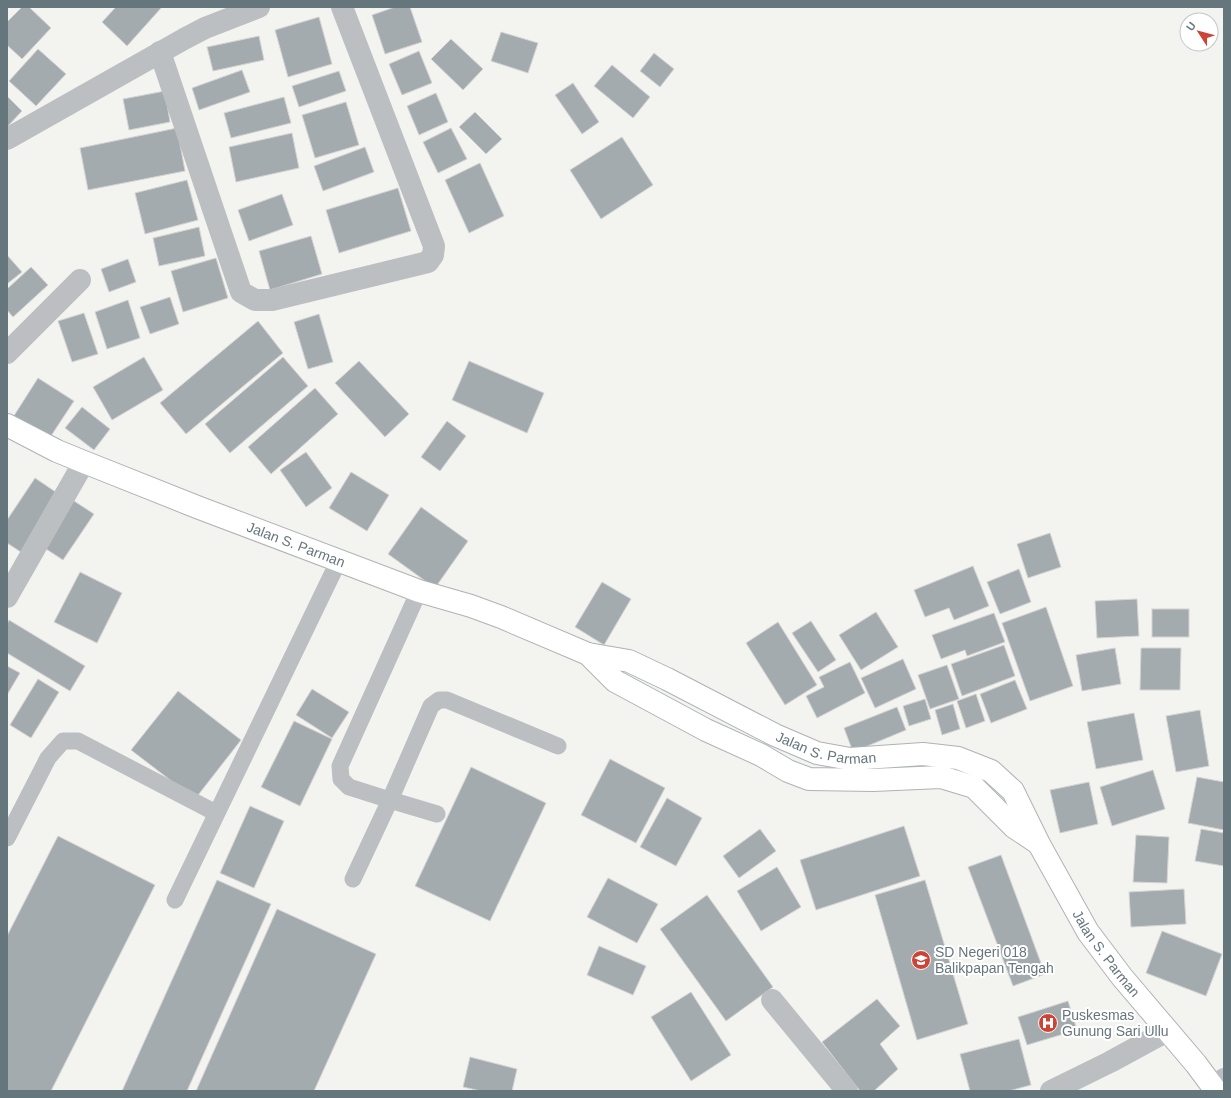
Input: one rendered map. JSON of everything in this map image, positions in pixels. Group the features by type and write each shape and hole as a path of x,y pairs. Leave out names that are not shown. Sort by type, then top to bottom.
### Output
{"main road":[{"name":"Jalan S. Parman","path":"7,425 57,451 197,507 419,591 471,606 501,617 588,654 615,681 706,730 761,755 788,771 810,779 873,780 941,776 974,787 1014,827 1039,844 1088,932 1122,977 1196,1064 1216,1091"}],"street":[{"path":"7,139 204,28 221,14 259,7"},
{"path":"160,52 241,292 255,300 272,300 428,262 433,255 434,246 342,7"},
{"path":"7,353 80,280"},
{"path":"7,596 84,462"},
{"path":"772,1000 847,1091"},
{"path":"1051,1091 1168,1031"},
{"path":"1220,1091 1224,1078"}],"lane":[{"path":"175,900 339,560"},
{"path":"419,591 340,766 341,779 349,788 437,814"},
{"path":"353,879 390,800 431,706 439,700 447,700 558,746"},
{"path":"7,838 48,758 63,741 78,740 216,813"}],"building":[{"path":"22,7 29,7 51,28 22,59 7,45 7,22"},
{"path":"116,7 162,7 127,46 102,22"},
{"path":"395,7 410,7 422,42 385,54 372,15"},
{"path":"319,17 332,64 288,77 275,30"},
{"path":"501,32 538,43 528,73 491,61"},
{"path":"259,36 264,60 213,71 207,47"},
{"path":"451,39 483,69 463,90 431,59"},
{"path":"38,49 66,74 36,106 9,81"},
{"path":"419,51 432,83 402,95 389,64"},
{"path":"654,53 674,69 660,87 640,71"},
{"path":"612,65 650,97 633,118 594,86"},
{"path":"242,70 250,92 199,110 192,88"},
{"path":"339,71 346,91 299,107 292,86"},
{"path":"573,83 599,122 582,134 555,95"},
{"path":"165,91 170,122 129,130 123,99"},
{"path":"436,93 448,122 419,135 407,106"},
{"path":"7,96 22,111 7,127"},
{"path":"284,97 291,123 231,138 224,113"},
{"path":"346,102 359,145 315,158 302,115"},
{"path":"475,112 502,139 486,154 459,127"},
{"path":"177,128 185,171 88,190 80,148"},
{"path":"451,128 467,159 438,173 423,142"},
{"path":"292,133 299,168 236,182 229,147"},
{"path":"622,137 653,185 601,219 570,170"},
{"path":"365,147 374,172 323,191 314,166"},
{"path":"480,163 504,216 469,233 445,180"},
{"path":"187,180 198,220 145,234 135,193"},
{"path":"398,188 411,231 339,253 326,210"},
{"path":"282,194 293,225 249,241 238,210"},
{"path":"199,227 205,256 159,266 153,238"},
{"path":"311,236 322,274 270,290 259,251"},
{"path":"7,255 22,272 7,284"},
{"path":"216,258 228,298 183,312 171,271"},
{"path":"128,259 136,282 109,292 101,269"},
{"path":"31,267 48,285 13,317 7,310 7,289"},
{"path":"170,297 179,324 150,334 140,307"},
{"path":"128,300 140,338 107,349 95,312"},
{"path":"84,313 98,354 72,362 58,321"},
{"path":"319,314 333,362 308,369 294,322"},
{"path":"258,321 283,353 186,434 160,403"},
{"path":"144,357 163,390 112,420 93,387"},
{"path":"283,357 308,386 230,453 205,424"},
{"path":"359,361 409,414 385,437 335,383"},
{"path":"469,361 544,393 527,433 452,400"},
{"path":"38,378 74,401 45,445 10,422"},
{"path":"315,388 338,414 271,474 248,447"},
{"path":"82,407 110,429 94,450 65,428"},
{"path":"447,421 466,436 440,471 421,457"},
{"path":"306,452 332,488 306,507 280,470"},
{"path":"351,472 389,495 367,531 329,508"},
{"path":"35,478 63,497 24,554 7,543 7,520"},
{"path":"71,499 94,514 63,560 40,545"},
{"path":"421,507 468,541 435,588 388,554"},
{"path":"1050,533 1061,567 1028,578 1017,544"},
{"path":"973,566 989,606 954,620 949,608 925,617 914,590"},
{"path":"1019,569 1031,602 1000,614 987,582"},
{"path":"80,572 122,593 97,643 54,622"},
{"path":"602,582 631,599 604,645 575,627"},
{"path":"1137,599 1139,636 1097,638 1095,601"},
{"path":"1046,607 1073,686 1030,701 1002,623"},
{"path":"1152,609 1189,609 1189,637 1152,637"},
{"path":"876,612 898,647 861,670 839,635"},
{"path":"994,613 1005,642 967,656 965,650 941,659 932,635"},
{"path":"9,620 85,666 70,691 7,653 7,624"},
{"path":"811,621 836,660 818,672 792,633"},
{"path":"778,622 817,685 785,705 746,643"},
{"path":"1004,645 1015,676 962,696 951,664"},
{"path":"1115,648 1121,684 1082,691 1076,655"},
{"path":"1141,648 1181,648 1180,690 1140,690"},
{"path":"903,659 916,689 875,708 861,678"},
{"path":"850,662 865,693 817,718 806,696 824,687 819,677"},
{"path":"947,665 959,699 930,709 918,675"},
{"path":"7,666 20,673 7,695"},
{"path":"38,679 59,692 31,738 10,725"},
{"path":"1015,680 1027,709 991,723 980,694"},
{"path":"312,689 349,712 332,738 296,715"},
{"path":"178,691 241,740 195,799 131,750"},
{"path":"976,694 985,721 966,728 957,701"},
{"path":"925,699 931,719 909,726 903,706"},
{"path":"953,704 960,729 942,735 935,710"},
{"path":"897,707 906,730 853,752 844,728"},
{"path":"1200,710 1209,766 1176,772 1166,716"},
{"path":"1134,713 1143,760 1096,769 1087,722"},
{"path":"294,721 332,739 300,806 261,787"},
{"path":"610,759 665,788 636,843 581,815"},
{"path":"471,767 546,803 490,921 415,886"},
{"path":"1153,770 1165,809 1112,826 1100,787"},
{"path":"1197,777 1224,782 1224,830 1188,823"},
{"path":"1089,782 1098,824 1060,833 1050,790"},
{"path":"667,798 702,818 676,866 640,847"},
{"path":"250,806 284,821 254,888 220,873"},
{"path":"904,826 920,876 816,910 800,860"},
{"path":"760,829 776,851 739,878 723,856"},
{"path":"1201,829 1224,833 1224,866 1195,861"},
{"path":"1136,835 1169,837 1167,883 1133,882"},
{"path":"58,836 155,885 51,1091 7,1091 7,936"},
{"path":"1001,855 1045,974 1013,986 968,867"},
{"path":"777,867 801,907 761,931 737,891"},
{"path":"608,878 658,904 637,943 587,917"},
{"path":"217,880 271,904 187,1091 122,1091"},
{"name":"SD Negeri 018 Balikpapan Tengah","path":"925,880 968,1024 917,1040 875,895"},
{"path":"1184,889 1186,924 1131,927 1129,892"},
{"path":"707,895 773,987 726,1021 660,929"},
{"path":"277,909 376,954 314,1091 196,1091"},
{"path":"1162,931 1222,954 1206,996 1146,973"},
{"path":"599,946 646,966 633,995 587,975"},
{"path":"691,992 731,1055 691,1081 651,1017"},
{"path":"877,999 900,1026 880,1044 898,1069 874,1091 860,1091 822,1042"},
{"name":"Puskesmas Gunung Sari Ullu","path":"1068,1001 1077,1030 1027,1045 1018,1017"},
{"path":"1019,1039 1031,1085 1009,1091 970,1091 960,1054"},
{"path":"470,1057 517,1069 512,1091 481,1091 463,1087"}],"place":[{"name":"SD Negeri 018 Balikpapan Tengah","path":"921,960"},
{"name":"Puskesmas Gunung Sari Ullu","path":"1048,1023"}]}
